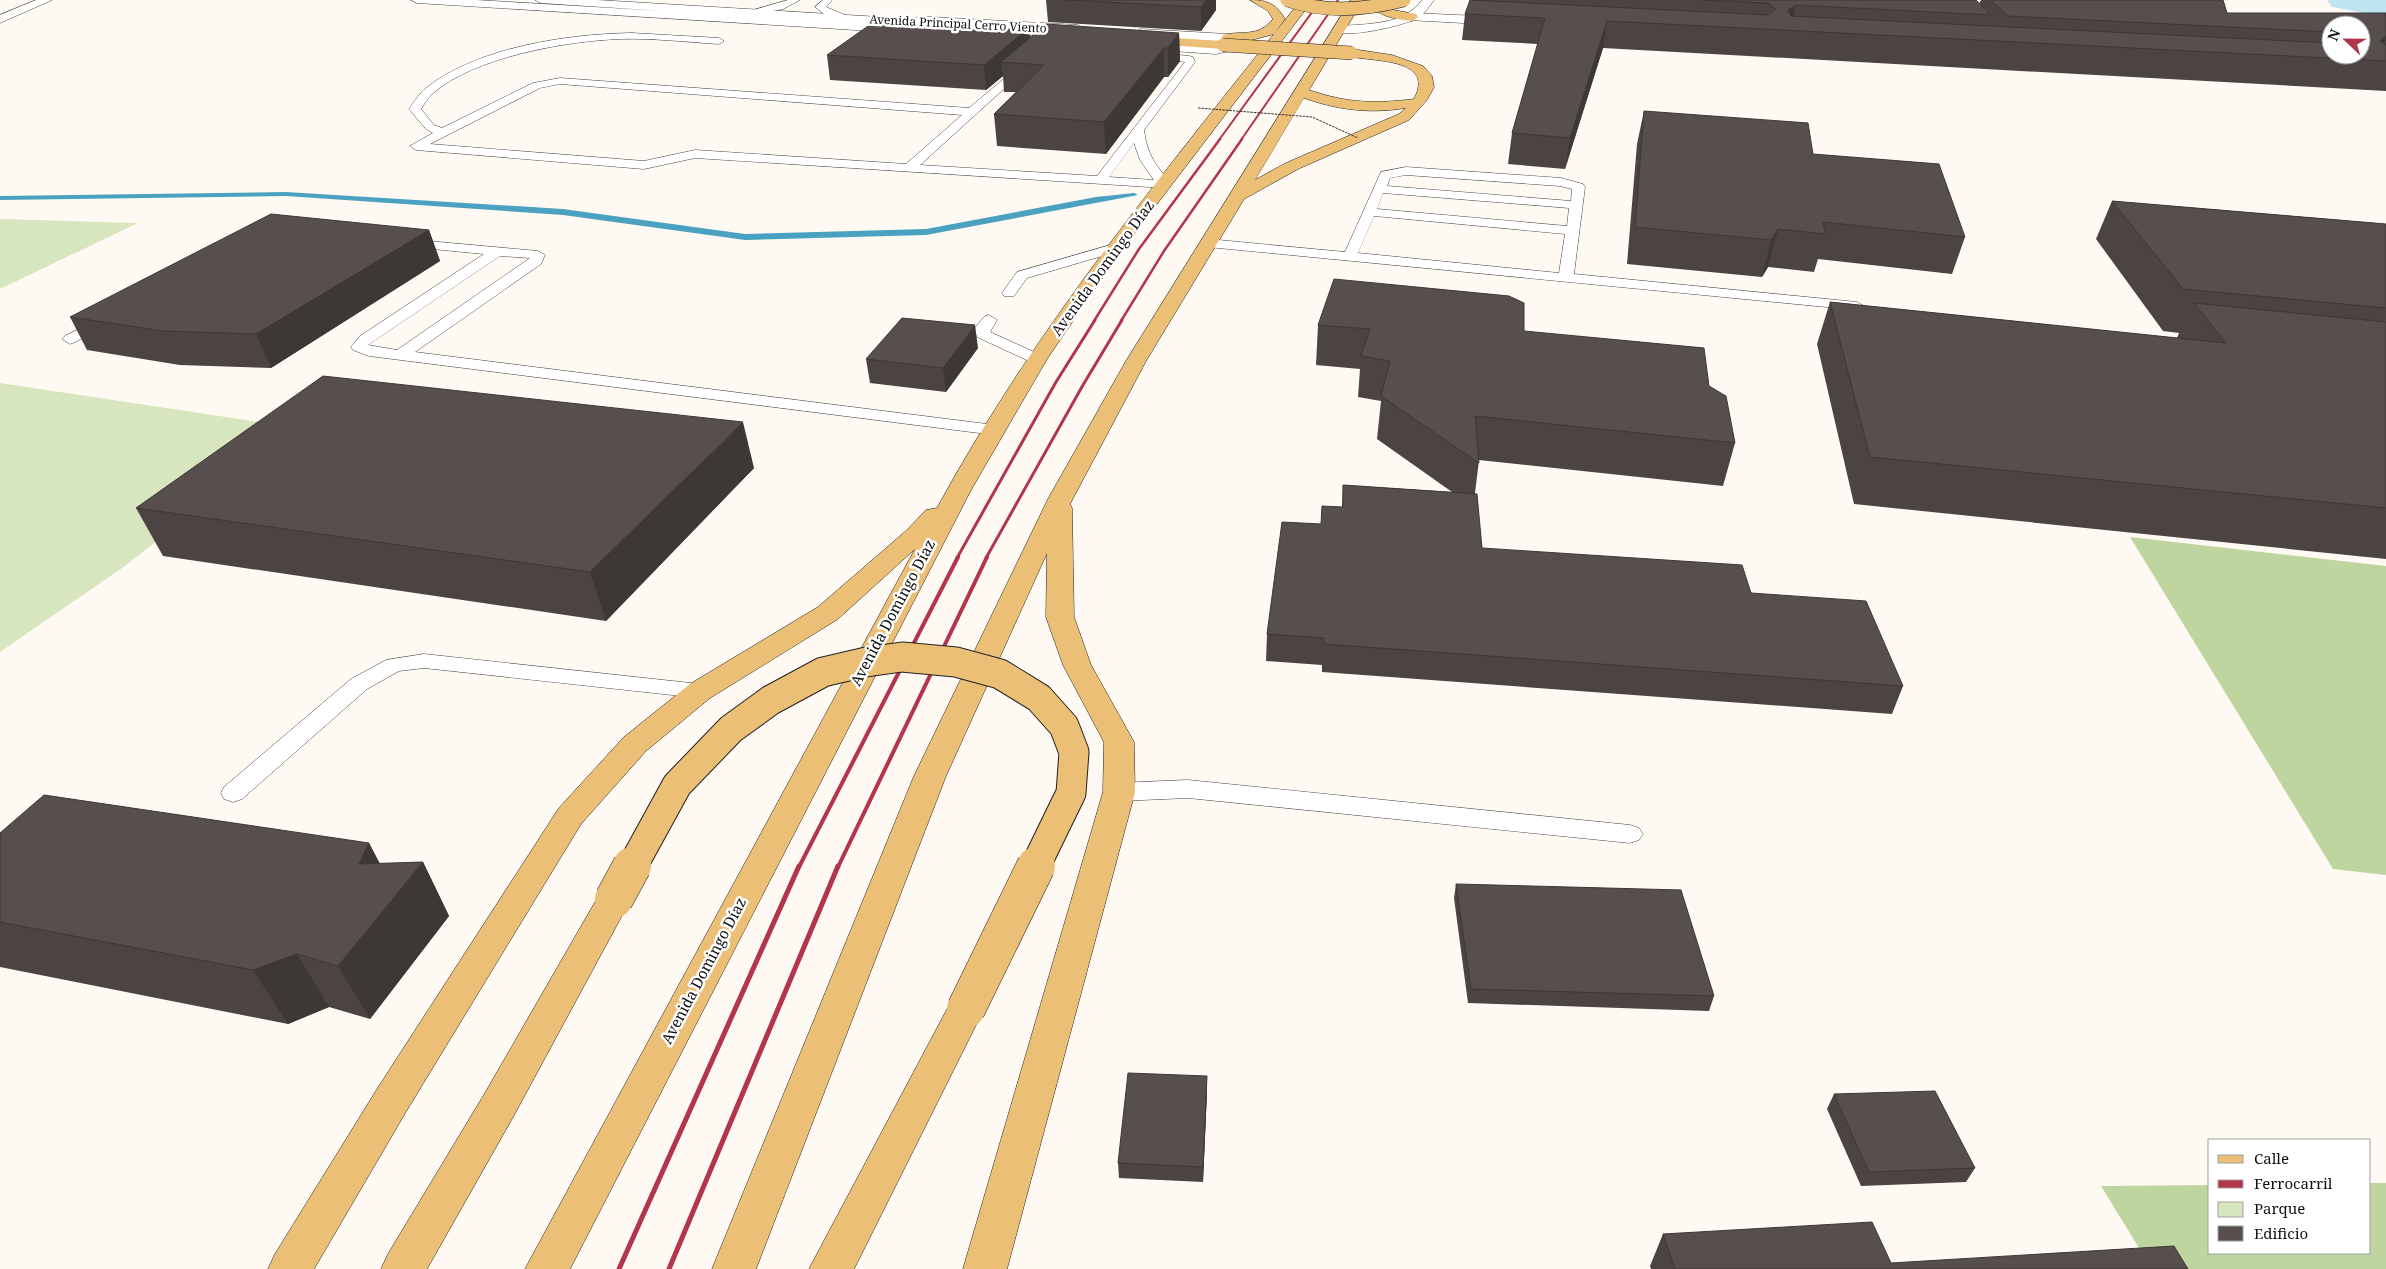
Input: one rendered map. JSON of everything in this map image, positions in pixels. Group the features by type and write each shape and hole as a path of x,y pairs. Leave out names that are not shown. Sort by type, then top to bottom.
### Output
{"main road":[{"path":"1222,44 1249,68 1279,19 1273,10 1256,0"},
{"path":"1287,0 1320,6 1351,8 1382,6 1404,0"},
{"name":"Avenida Domingo Díaz","path":"547,1269 959,490 1037,359 1114,248 1165,184 1249,68 1307,0"},
{"path":"734,1269 930,776 1060,499 1136,360 1357,0"},
{"path":"1371,0 1373,4 1389,13 1412,17"},
{"path":"899,30 945,28 1085,36"},
{"path":"1222,44 1270,31"},
{"path":"1222,44 1352,53 1397,60 1412,64 1424,73 1427,81 1426,93 1413,111 1404,117 1292,166 1238,196"},
{"path":"1301,92 1333,104 1356,108 1372,109 1418,102"},
{"path":"290,1269 570,816 634,744 700,691 828,613 916,535 959,490"},
{"path":"985,1269 1119,792 1119,742 1077,665 1060,617 1060,499"},
{"path":"403,1269 500,1105 676,785 732,729 771,700 823,672 866,662 902,657 956,662 1000,674 1039,698 1064,726 1074,752 1072,794 966,1009 831,1269"}],"street":[{"path":"0,19 46,0"},
{"name":"Avenida Principal Cerro Viento","path":"417,0 899,30 1044,47 1085,36"},
{"name":"Avenida Principal Cerro Viento","path":"541,0 847,18 899,30 932,21 1085,36"},
{"path":"1412,17 1428,0"},
{"path":"1340,30 1398,22 1412,17 1510,22"},
{"path":"1131,39 1222,44"}],"lane":[{"path":"748,13 780,7 796,0"},
{"path":"828,0 820,6 827,12 847,18"},
{"path":"442,133 430,127 415,109 429,92 445,81 492,60 534,48 584,38 646,36 719,41"},
{"path":"909,168 1044,47"},
{"path":"1100,180 1190,62 1189,59 1180,56 1141,54"},
{"path":"972,112 560,81 537,85 416,146 644,165 695,154 1165,184"},
{"path":"1139,130 1139,143 1143,157 1165,184"},
{"path":"1350,256 1385,175 1406,171 1561,182 1579,187 1566,277"},
{"path":"1379,189 1576,205"},
{"path":"1369,212 1573,231"},
{"path":"391,241 538,255 536,260 400,354"},
{"path":"1208,243 1869,307"},
{"path":"1009,293 1022,276 1034,270 1114,248"},
{"path":"498,251 365,339 358,347 369,351 995,430"},
{"path":"70,339 113,316"},
{"path":"989,320 982,329 982,334 1037,359"},
{"path":"233,793 359,684 394,665 424,661 700,691"},
{"path":"1119,792 1188,789 1630,834"}],"path":[{"path":"1198,108 1312,118 1358,138"}],"green space":[{"path":"0,219 138,223 0,289"},
{"path":"0,383 300,428 125,566 0,652"},
{"path":"2130,537 2386,566 2386,875 2333,869"},
{"path":"2371,1183 2386,1183 2386,1269 2152,1269 2101,1186 2208,1185 2208,1254 2371,1254"}],"building":[{"path":"1066,0 1207,0 1201,7"},
{"path":"1470,0 1768,15 1776,9 1768,3 1701,0 1976,0 1991,15 1796,5 1788,10 1791,16 2321,42 2321,58 1607,21 1570,138 1512,133 1545,18 1465,14"},
{"path":"1991,0 2223,0 2227,13 2386,13 2386,36 2380,41 2386,45 2386,61 2371,60 2371,15 2321,15 2321,32 2008,16"},
{"path":"871,24 1006,32 1014,26 1030,27 984,65 827,55"},
{"path":"1046,24 1179,33 1168,48 1164,48 1104,122 994,114 1044,65 1001,62"},
{"path":"1644,111 1808,123 1813,154 1939,164 1965,237 1823,222 1825,234 1778,229 1771,240 1635,227"},
{"path":"2112,201 2386,224 2386,308 2183,289"},
{"path":"271,214 429,230 256,334 163,331 70,317"},
{"path":"1334,279 1509,296 1524,303 1524,331 1704,348 1709,386 1726,396 1735,443 1475,416 1479,463 1381,396 1390,361 1361,356 1370,329 1318,325"},
{"path":"1830,302 2226,343 2194,303 2386,322 2386,508 1870,457"},
{"path":"902,318 975,325 943,368 866,359"},
{"path":"323,376 743,422 590,572 136,508"},
{"path":"1343,485 1477,494 1482,548 1742,565 1751,593 1866,601 1903,686 1324,644 1324,638 1267,634 1282,522 1321,524 1322,506 1343,507"},
{"path":"44,795 369,843 359,864 423,862 338,966 297,954 253,970 0,922 0,833"},
{"path":"1456,884 1681,890 1714,996 1471,989"},
{"path":"1128,1073 1207,1076 1203,1167 1118,1163"},
{"path":"1935,1091 1975,1168 1869,1172 1834,1094"},
{"path":"1872,1222 1891,1263 2174,1246 2188,1269 1675,1269 1663,1234"}],"waterway":[{"path":"2344,0 2386,7"},
{"path":"0,198 286,194 563,212 745,237 926,232 1096,199 1134,195"}],"railway":[{"path":"1219,140 1321,0"},
{"path":"1241,140 1338,0"},
{"path":"1094,321 1139,249 1220,139"},
{"path":"1121,321 1164,251 1242,139"},
{"path":"957,558 1056,382 1095,320"},
{"path":"986,558 1083,385 1122,320"},
{"path":"799,867 958,557"},
{"path":"838,867 987,557"},
{"path":"619,1269 799,866"},
{"path":"669,1269 838,866"}]}
